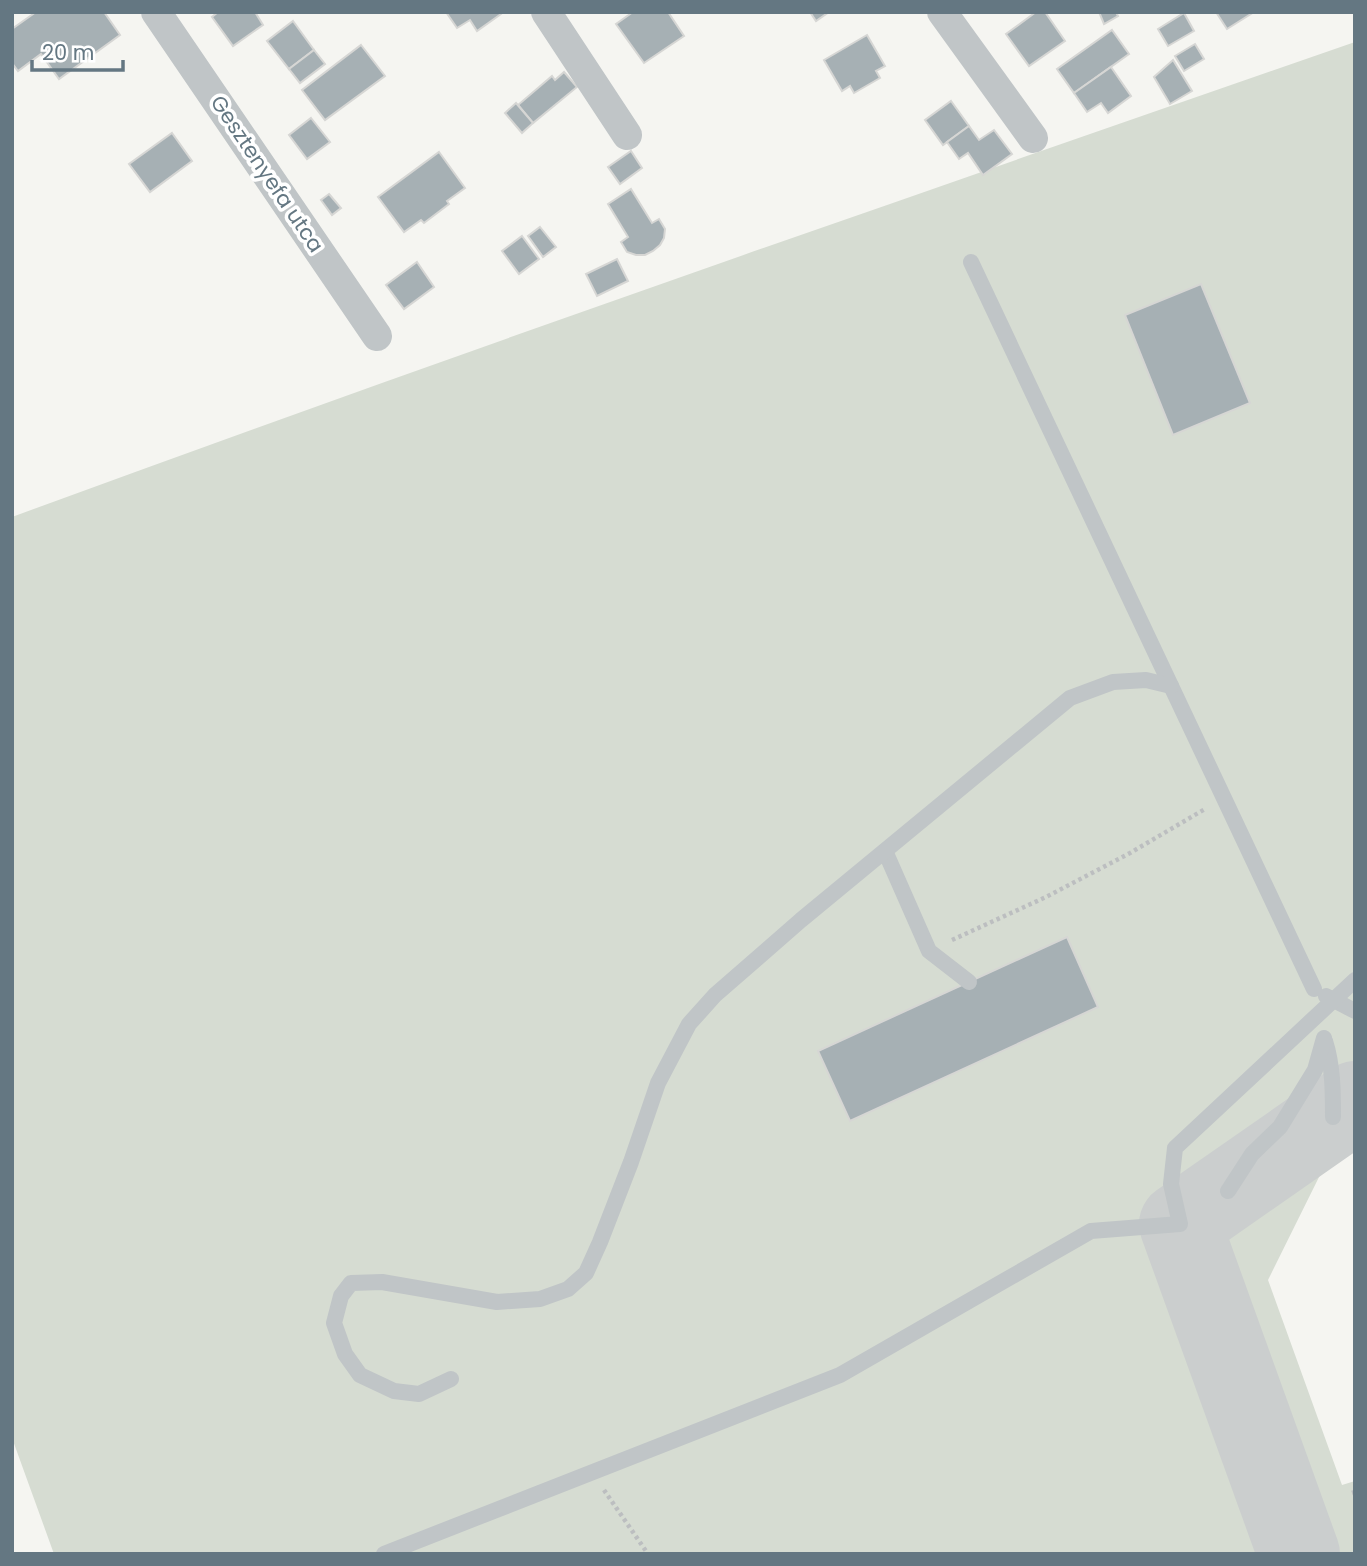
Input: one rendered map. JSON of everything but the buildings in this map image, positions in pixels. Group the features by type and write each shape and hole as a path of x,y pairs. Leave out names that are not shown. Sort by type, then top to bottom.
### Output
{"street":[{"name":"Gesztenyefa utca","path":"156,12 377,336"},
{"path":"546,12 627,135"},
{"path":"942,12 1033,138"}],"lane":[{"path":"971,262 1314,989 1317,1014 1329,1053 1333,1117"},
{"path":"451,1379 419,1394 394,1391 360,1376 345,1354 334,1323 341,1296 351,1283 382,1282 497,1302 540,1298 568,1289 586,1273 600,1242 658,1083 689,1024 715,995 1070,698 1113,682 1146,680 1171,686"},
{"path":"885,851 929,951 969,982"},
{"path":"384,1554 840,1375 1091,1231 1180,1224 1171,1184 1175,1148 1355,980"},
{"path":"1314,989 1355,1011"},
{"path":"1228,1191 1252,1154 1280,1127 1315,1070 1324,1038"}],"path":[{"path":"929,951 1046,897 1130,853 1224,798"},
{"path":"592,1472 648,1554"}],"shaded area":[{"path":"1355,42 1355,1145 1322,1171 1268,1280 1342,1485 1355,1481 1355,1554 54,1554 12,1438 12,517 515,336"}],"taxiway":[{"path":"1299,1554 1180,1224 1355,1102"}]}
